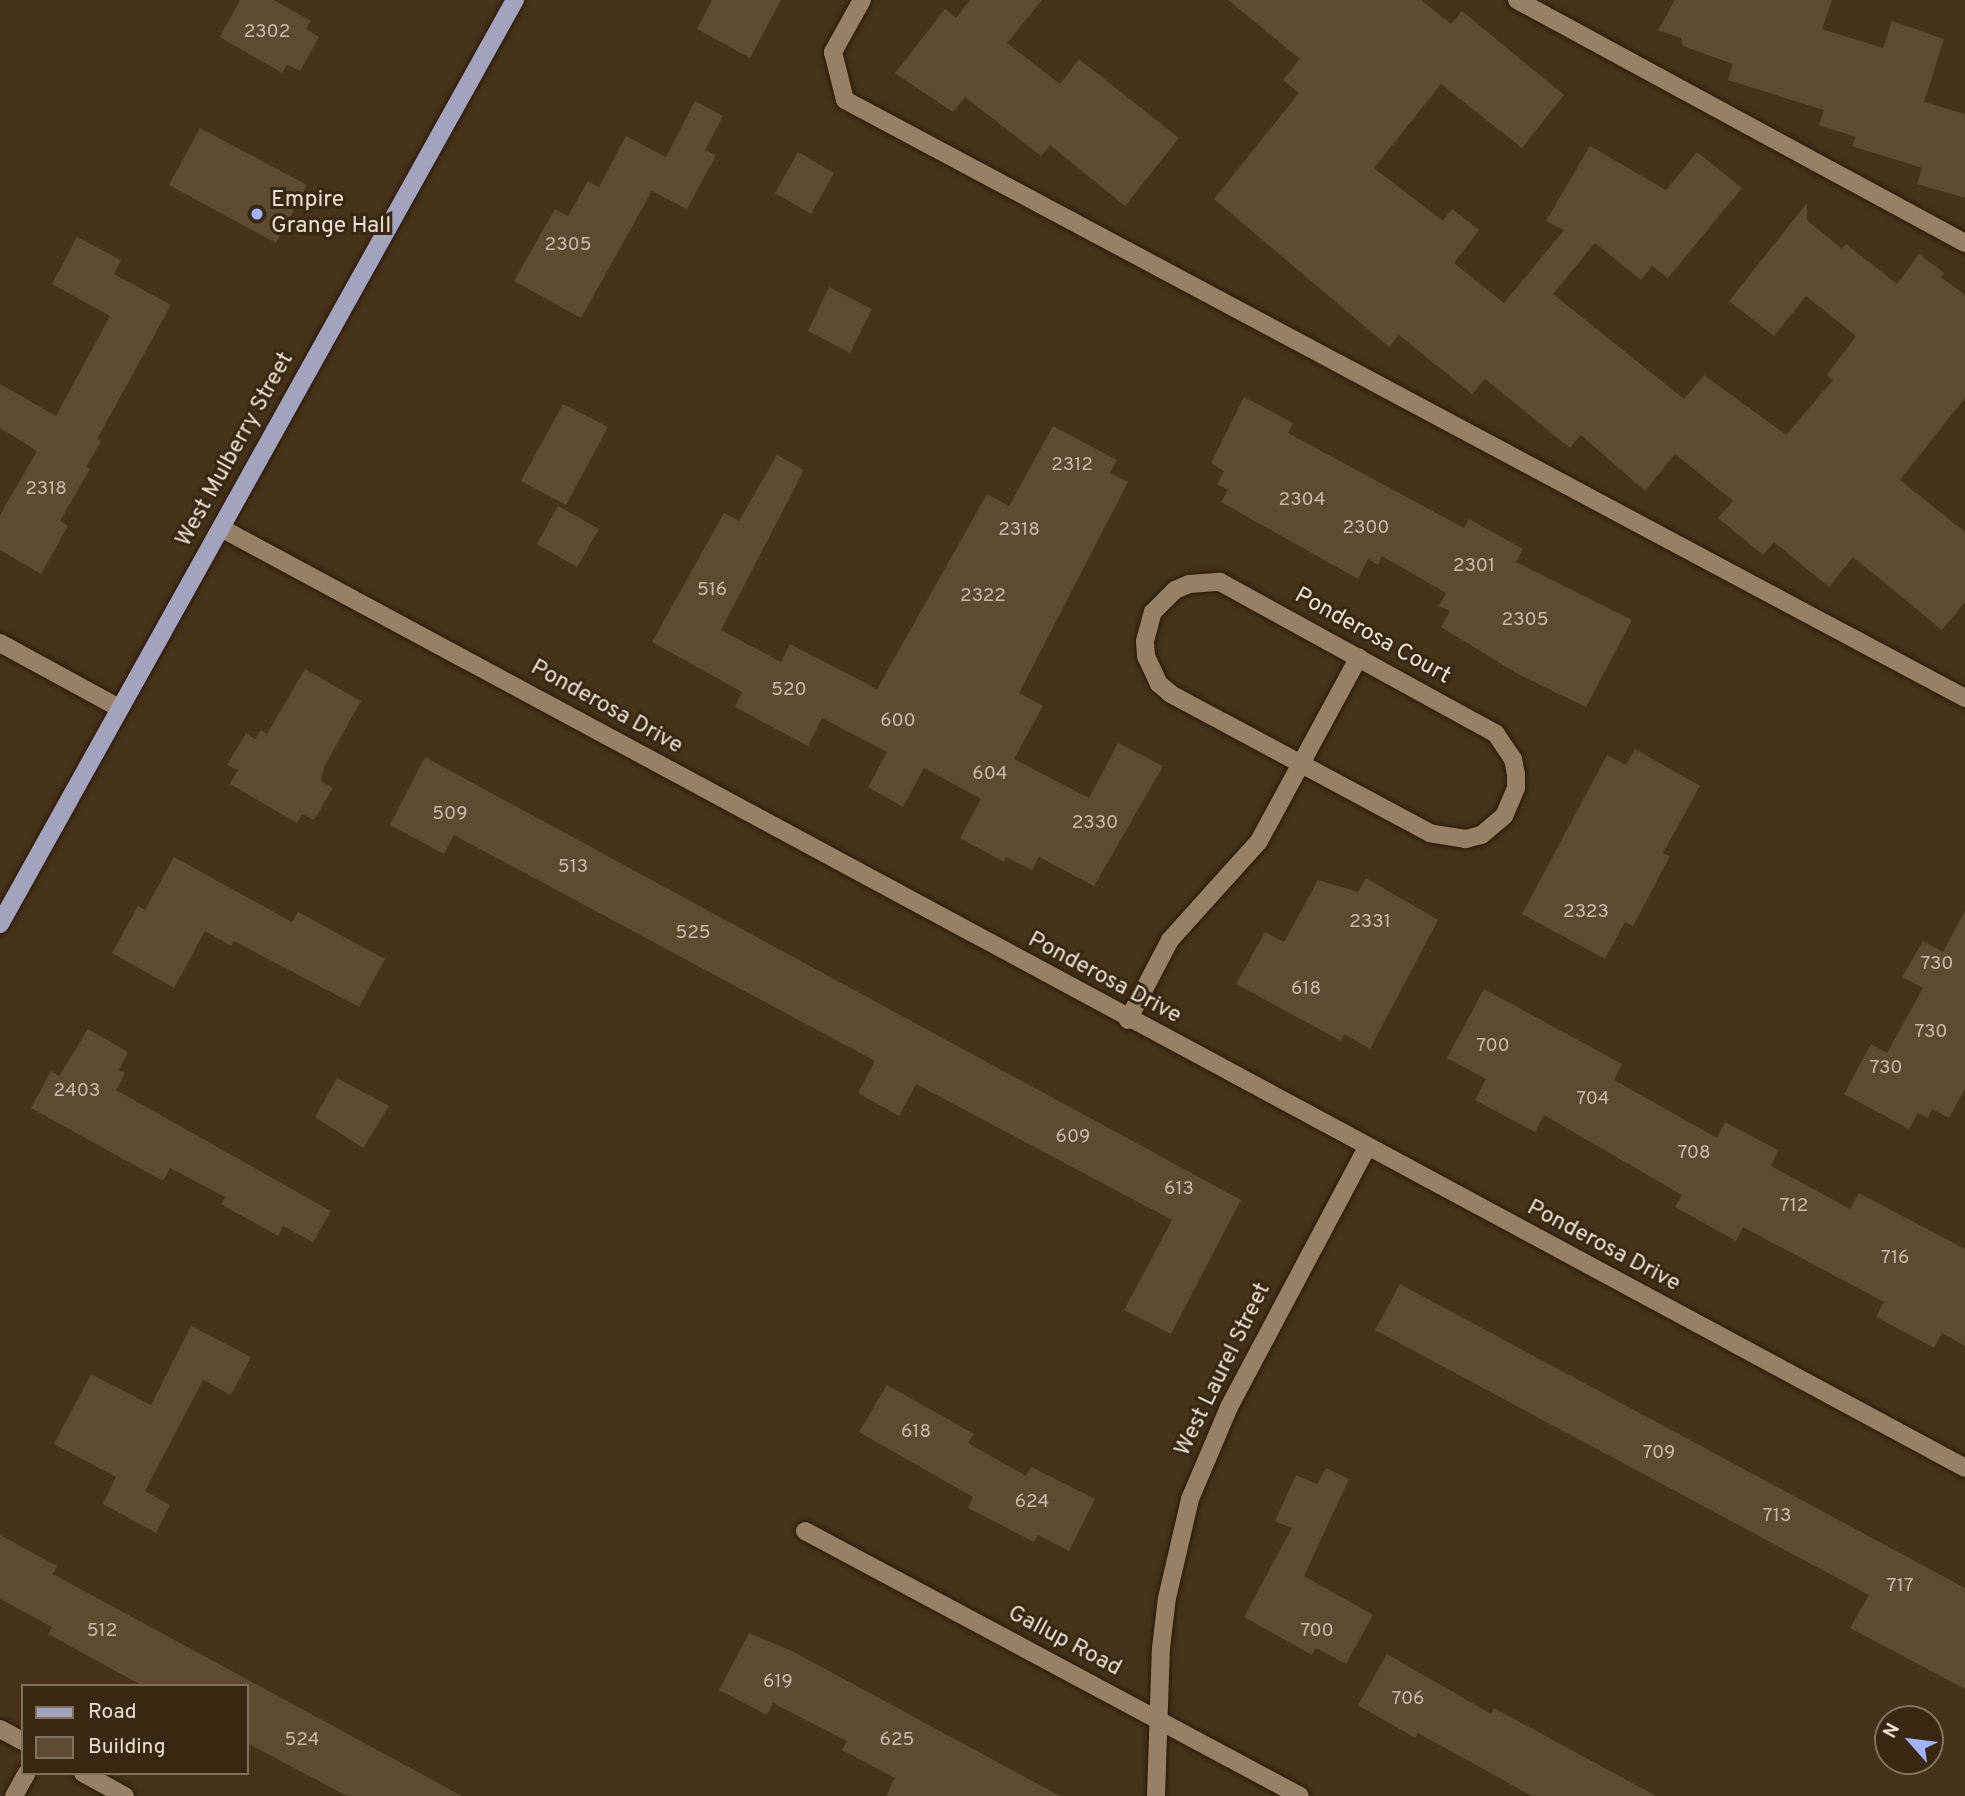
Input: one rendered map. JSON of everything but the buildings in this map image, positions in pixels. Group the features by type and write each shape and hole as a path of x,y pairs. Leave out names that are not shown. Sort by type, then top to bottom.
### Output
{"main road":[{"name":"West Mulberry Street","path":"0,924 515,0"}],"street":[{"path":"862,0 832,52 845,100 1965,698"},
{"path":"1517,0 1965,243"},
{"name":"Ponderosa Drive","path":"221,528 1128,1020 1965,1468"},
{"name":"Ponderosa Court","path":"1220,582 1359,657 1496,734 1513,759 1516,788 1512,803 1499,821 1480,835 1451,839 1430,833 1171,694 1160,684 1146,656 1147,626 1153,612 1182,587 1220,582"},
{"path":"0,643 119,708"},
{"path":"1128,1020 1170,940 1259,841 1359,657"},
{"name":"West Laurel Street","path":"1156,1796 1158,1720 1167,1598 1195,1488 1229,1406 1367,1148"},
{"name":"Gallup Road","path":"805,1531 1300,1796"},
{"path":"0,1728 21,1740"},
{"path":"14,1796 26,1775"},
{"path":"87,1775 125,1796"}],"place":[{"name":"Empire Grange Hall","path":"257,214"}]}
